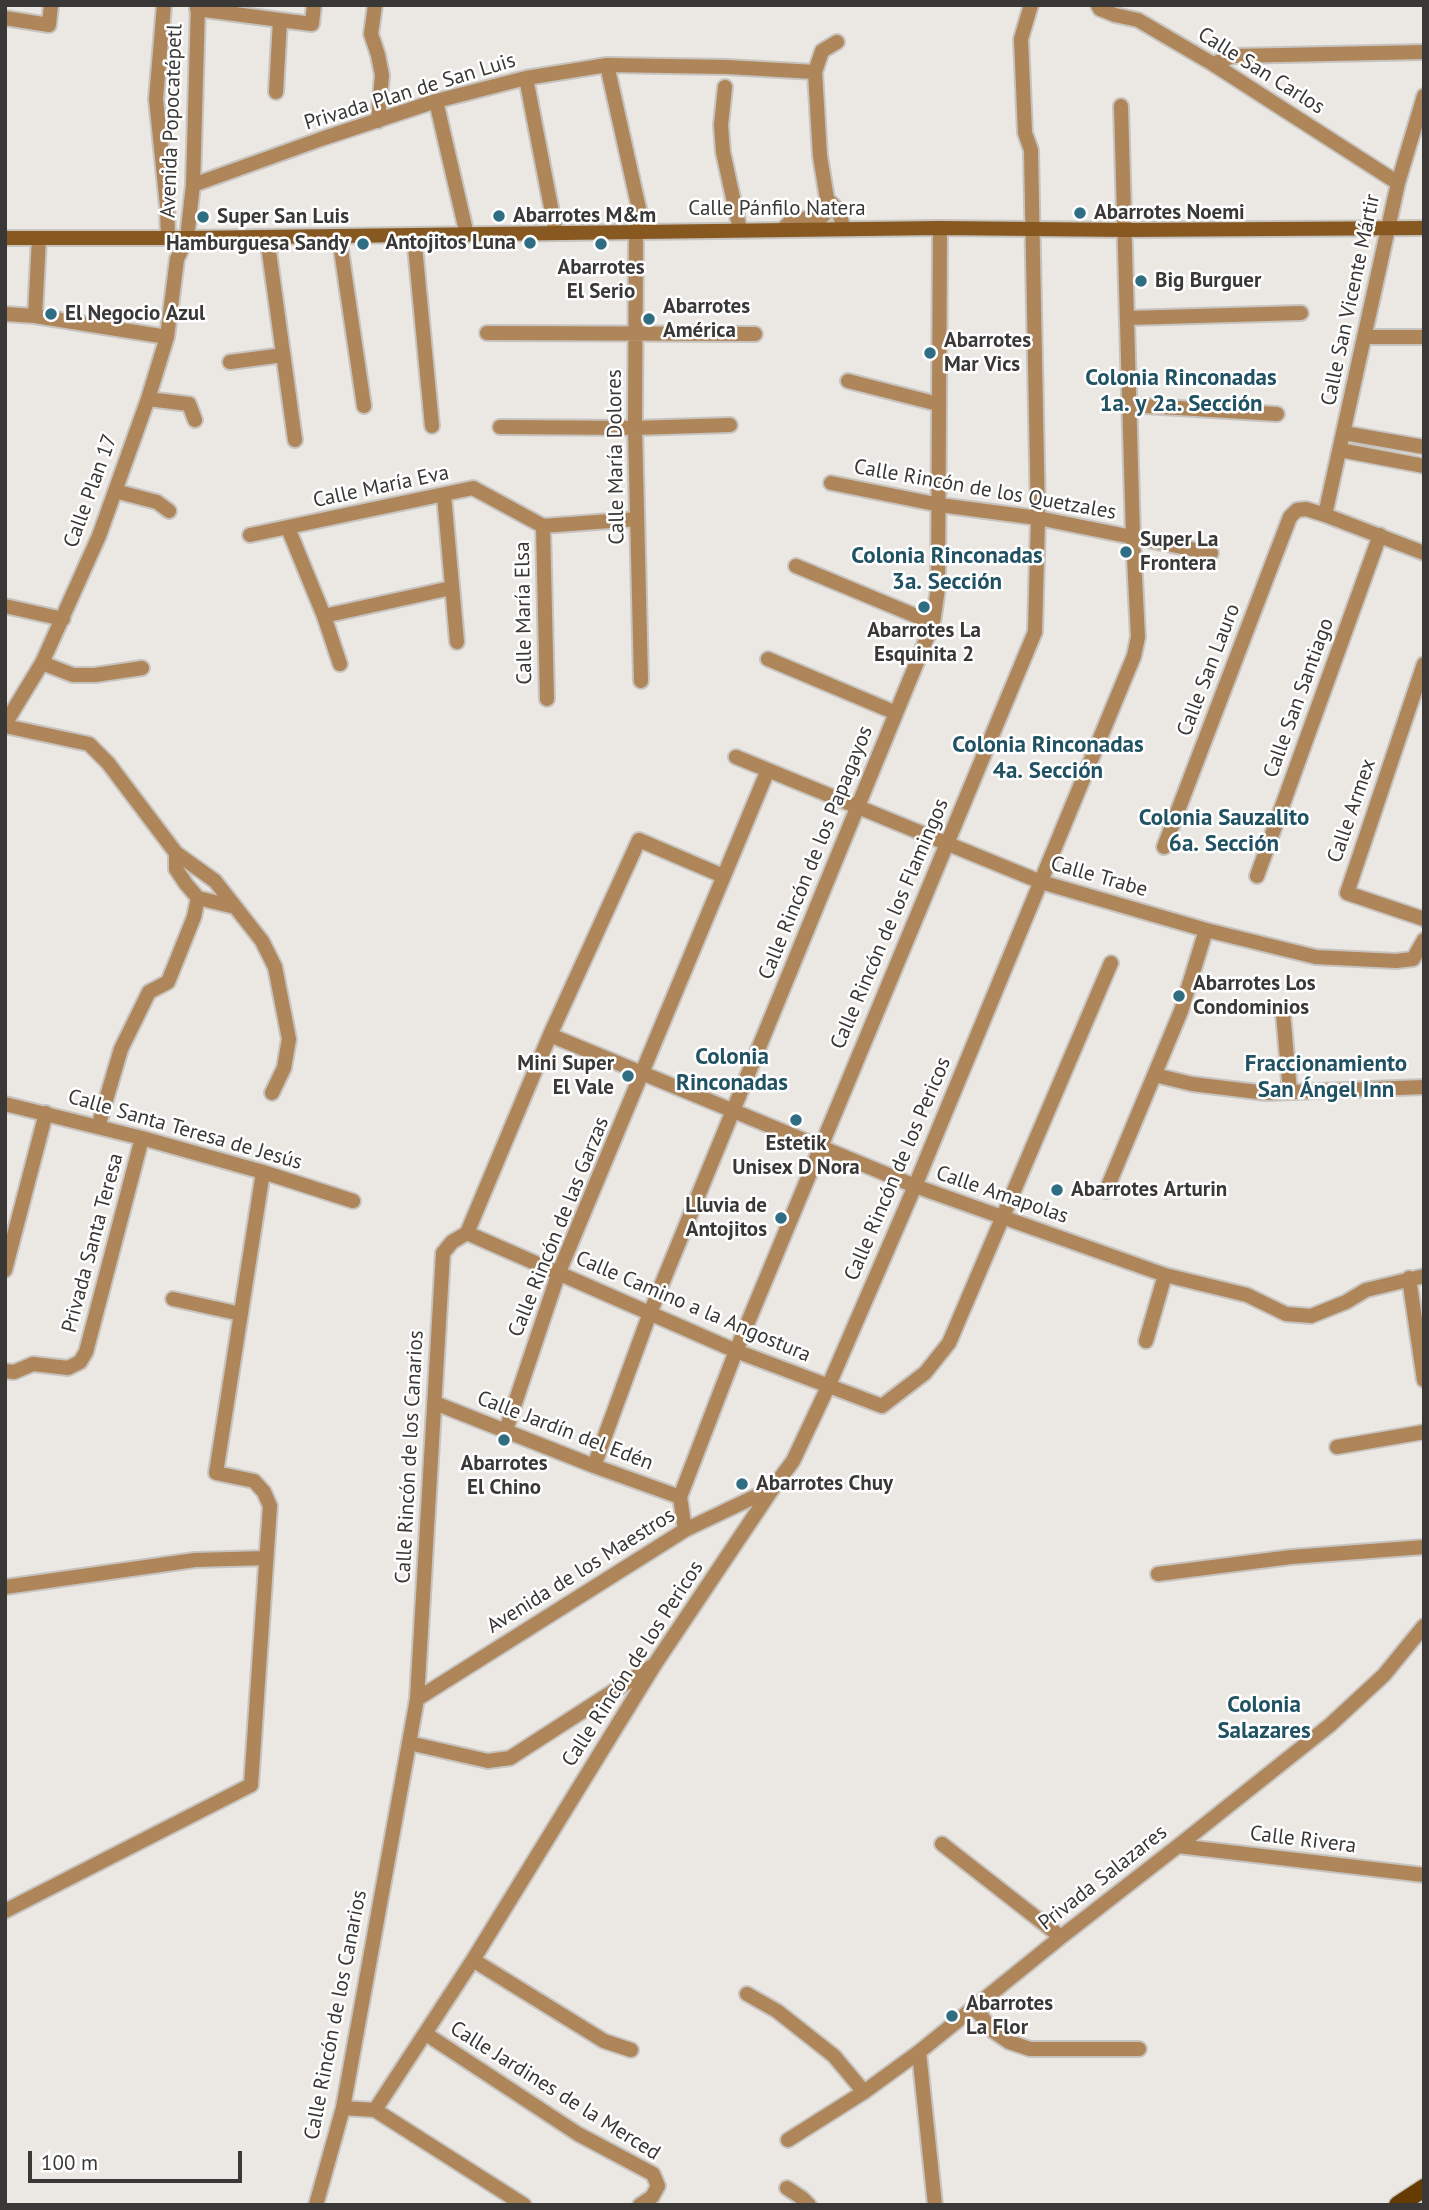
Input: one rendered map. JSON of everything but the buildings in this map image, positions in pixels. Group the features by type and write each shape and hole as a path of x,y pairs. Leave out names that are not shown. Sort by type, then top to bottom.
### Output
{"main road":[{"name":"Calle Pánfilo Natera","path":"5,238 187,239 940,228 1424,228"},
{"path":"1398,2205 1424,2188"}],"street":[{"path":"8,14 49,25 51,5"},
{"name":"Avenida Popocatépetl","path":"164,5 156,99 168,238"},
{"path":"198,7 312,24 314,5"},
{"path":"374,5 371,34 382,75 377,121"},
{"name":"Calle Rincón de los Flamingos","path":"685,1530 680,1497 736,1351 1035,632 1038,518 1031,150 1025,133 1021,39 1031,5"},
{"name":"Calle San Carlos","path":"1098,5 1100,9 1115,16 1138,20 1213,64 1398,183"},
{"name":"Avenida Popocatépetl","path":"187,239 193,186 198,7"},
{"path":"276,92 280,20"},
{"path":"782,230 792,221 823,216 826,212 815,72 822,51 836,42"},
{"path":"1213,64 1233,56 1424,52"},
{"name":"Privada Plan de San Luis","path":"193,186 436,101 526,78 607,65 815,72"},
{"name":"Calle María Dolores","path":"607,65 640,231 635,428 641,681"},
{"path":"526,78 556,233"},
{"path":"724,87 721,125 723,152 740,230"},
{"name":"Calle San Vicente Mártir","path":"1325,514 1398,183 1424,96"},
{"path":"436,101 467,235"},
{"name":"Calle Rincón de los Pericos","path":"375,2110 474,1960 655,1664 793,1461 915,1186 1134,656 1138,637 1121,106"},
{"path":"827,199 838,210 839,229"},
{"path":"167,206 190,206"},
{"name":"Calle Rincón de los Papagayos","path":"594,1466 650,1313 933,623 938,588 940,505 940,228"},
{"path":"339,236 365,406"},
{"path":"414,236 432,426"},
{"path":"267,237 295,440"},
{"path":"35,316 39,238"},
{"path":"168,238 177,259"},
{"name":"Calle Plan 17","path":"5,725 42,663 99,536 167,337 177,259 187,239"},
{"path":"1127,318 1301,313"},
{"path":"5,314 35,316 167,337"},
{"path":"487,333 755,334"},
{"path":"1364,337 1424,337"},
{"path":"230,362 283,355"},
{"path":"848,380 938,404"},
{"path":"148,398 189,404 195,421"},
{"path":"1129,405 1278,414"},
{"path":"500,427 635,428 730,425"},
{"path":"1344,433 1424,447"},
{"path":"1340,450 1423,462"},
{"name":"Calle Rincón de los Quetzales","path":"831,483 940,505 1038,518 1211,553"},
{"name":"Calle María Eva","path":"250,535 472,488 543,526"},
{"path":"114,491 157,502 169,512"},
{"path":"444,495 457,642"},
{"name":"Calle San Lauro","path":"1164,847 1290,517 1297,510 1306,509 1325,514"},
{"path":"1325,514 1424,553"},
{"path":"543,526 637,519"},
{"name":"Calle María Elsa","path":"543,526 547,699"},
{"path":"288,528 324,616 340,664"},
{"name":"Calle San Santiago","path":"1257,876 1380,535"},
{"path":"796,566 933,623"},
{"path":"324,616 451,588"},
{"path":"5,606 63,619"},
{"path":"768,659 896,713"},
{"path":"42,663 73,675 95,675 142,668"},
{"name":"Calle Armex","path":"1424,664 1347,893 1424,919"},
{"path":"5,725 89,744 108,763 176,853 215,881 262,941 275,967 289,1039 284,1068 272,1093"},
{"name":"Calle Trabe","path":"736,757 1041,882 1206,930 1316,957 1396,961 1413,958 1424,940"},
{"name":"Calle Rincón de las Garzas","path":"506,1430 559,1272 768,770"},
{"name":"Calle Rincón de los Canarios","path":"316,2205 343,2108 417,1699 443,1253 452,1242 467,1233 550,1035 639,840 723,876"},
{"path":"176,853 176,869 198,898 235,906"},
{"path":"98,1127 121,1049 149,992 168,982 194,917 198,898"},
{"path":"1106,1191 1181,1011 1206,930"},
{"path":"1003,1217 1111,962"},
{"path":"1283,1013 1290,1092"},
{"name":"Calle Amapolas","path":"550,1035 915,1186 1165,1275 1247,1295 1286,1314 1311,1316 1346,1302 1366,1290 1416,1277"},
{"path":"1155,1075 1192,1084 1266,1093 1424,1087"},
{"name":"Calle Santa Teresa de Jesús","path":"5,1104 142,1138 353,1201"},
{"path":"5,1270 46,1113"},
{"name":"Privada Santa Teresa","path":"5,1371 14,1372 33,1364 68,1368 80,1362 86,1352 142,1138"},
{"path":"5,1911 251,1786 270,1506 264,1492 254,1481 216,1473 263,1172"},
{"name":"Calle Camino a la Angostura","path":"467,1233 736,1351 882,1406 925,1373 949,1343 1003,1217"},
{"path":"1146,1340 1165,1275"},
{"path":"1416,1277 1424,1380"},
{"path":"173,1299 241,1314"},
{"name":"Calle Jardín del Edén","path":"435,1403 680,1497"},
{"path":"1337,1447 1424,1432"},
{"name":"Avenida de los Maestros","path":"417,1699 685,1530 773,1489"},
{"path":"1158,1574 1291,1557 1424,1547"},
{"path":"5,1587 195,1560 267,1558"},
{"name":"Privada Salazares","path":"788,2140 864,2092 919,2052 1330,1725 1384,1675 1424,1626"},
{"path":"409,1743 488,1761 509,1758 655,1664"},
{"path":"942,1844 1061,1937"},
{"name":"Calle Rivera","path":"1178,1846 1424,1875"},
{"path":"474,1960 604,2042 631,2050"},
{"path":"747,1994 777,2011 834,2056 864,2092"},
{"path":"974,2007 993,2031 1009,2042 1030,2049 1139,2049"},
{"name":"Calle Jardines de la Merced","path":"426,2034 578,2134 653,2174 658,2186 652,2197 640,2205"},
{"path":"919,2052 935,2205"},
{"path":"343,2108 375,2110 524,2205"},
{"path":"787,2188 809,2205"}],"place":[{"name":"Abarrotes Noemi","path":"1080,213"},
{"name":"Abarrotes M&m","path":"499,216"},
{"name":"Super San Luis","path":"203,217"},
{"name":"Antojitos Luna","path":"530,243"},
{"name":"Hamburguesa Sandy","path":"363,244"},
{"name":"Abarrotes El Serio","path":"601,244"},
{"name":"Big Burguer","path":"1141,281"},
{"name":"El Negocio Azul","path":"51,314"},
{"name":"Abarrotes América","path":"649,319"},
{"name":"Abarrotes Mar Vics","path":"930,353"},
{"name":"Super La Frontera","path":"1126,552"},
{"name":"Abarrotes La Esquinita 2","path":"924,607"},
{"name":"Abarrotes Los Condominios","path":"1179,996"},
{"name":"Mini Super El Vale","path":"628,1076"},
{"name":"Estetik Unisex D Nora","path":"796,1120"},
{"name":"Abarrotes Arturin","path":"1057,1190"},
{"name":"Lluvia de Antojitos","path":"781,1218"},
{"name":"Abarrotes El Chino","path":"504,1440"},
{"name":"Abarrotes Chuy","path":"742,1484"},
{"name":"Abarrotes La Flor","path":"952,2016"}],"district":[{"name":"Colonia Rinconadas 1a. y 2a. Sección","path":"1181,391"},
{"name":"Colonia Rinconadas 3a. Sección","path":"947,569"},
{"name":"Colonia Rinconadas 4a. Sección","path":"1048,758"},
{"name":"Colonia Sauzalito 6a. Sección","path":"1224,831"},
{"name":"Colonia Rinconadas","path":"732,1070"},
{"name":"Fraccionamiento San Ángel Inn","path":"1326,1077"},
{"name":"Colonia Salazares","path":"1264,1718"}]}
